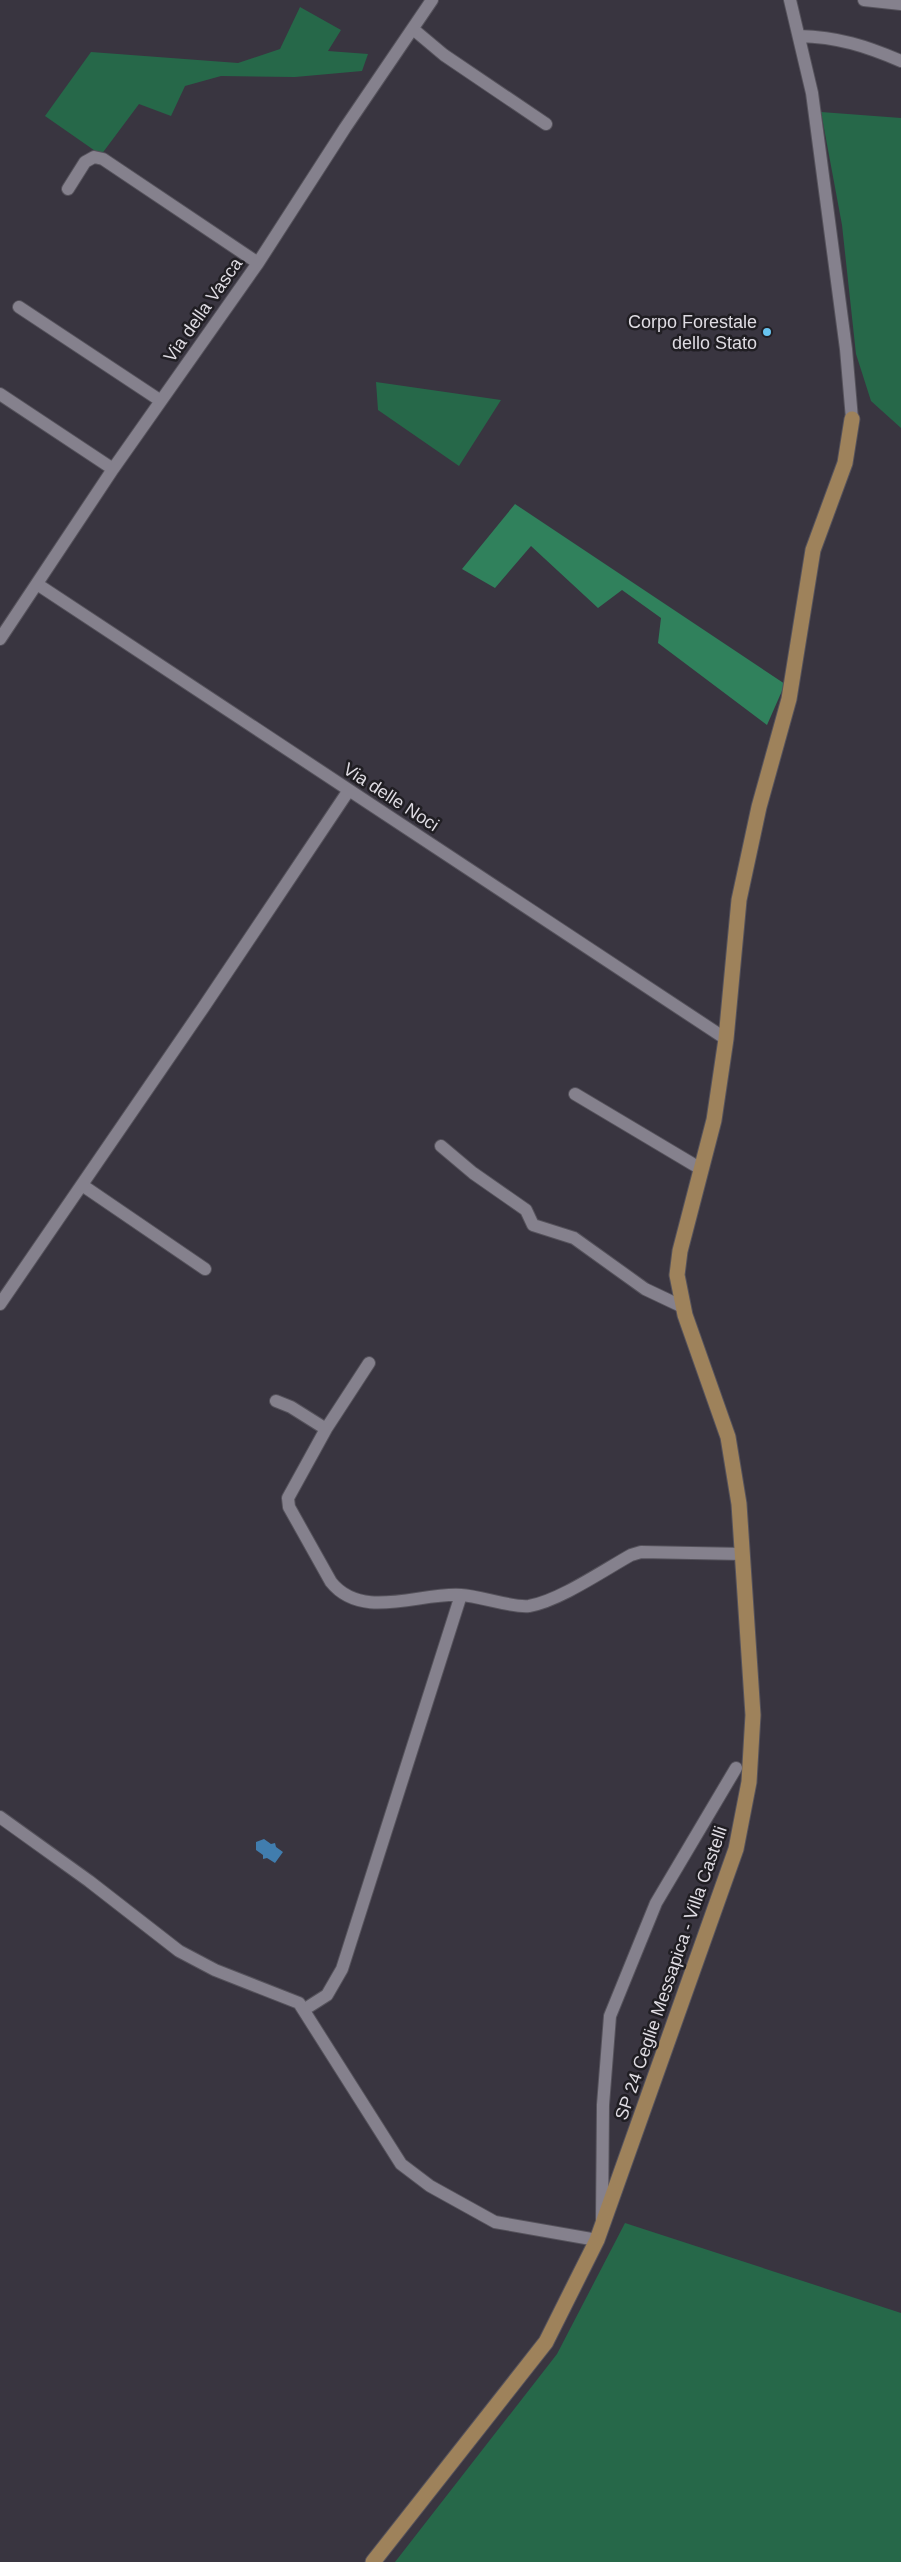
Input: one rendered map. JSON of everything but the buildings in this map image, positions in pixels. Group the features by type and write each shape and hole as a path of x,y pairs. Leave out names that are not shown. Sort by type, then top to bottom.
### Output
{"main road":[{"name":"SP 24 Ceglie Messapica - Villa Castelli","path":"373,2562 546,2342 600,2234 736,1850 749,1782 754,1694 734,1464 728,1437 683,1307 677,1275 680,1251 714,1120 726,1039 739,900 759,806 789,699 813,550 845,463 852,419"}],"street":[{"name":"Via della Vasca","path":"0,639 113,469 258,263 432,0"},
{"path":"790,0 812,93 843,329 852,419"},
{"path":"864,0 901,4"},
{"path":"413,29 444,55 546,124"},
{"path":"799,36 831,37 901,61"},
{"path":"68,189 85,162 94,157 103,159 258,263"},
{"path":"19,307 161,401"},
{"path":"0,394 113,469"},
{"name":"Via delle Noci","path":"36,584 726,1039"},
{"path":"0,1304 349,790"},
{"path":"575,1094 702,1169"},
{"path":"441,1146 473,1173 526,1210 533,1225 574,1238 645,1289 683,1307"},
{"path":"82,1185 205,1269"},
{"path":"368,1363 326,1429 288,1498 289,1507 338,1591 350,1599 376,1602 461,1595 528,1606 553,1598 632,1555 641,1552 743,1554"},
{"path":"276,1401 326,1429"},
{"path":"304,2009 327,1995 342,1969 461,1595"},
{"path":"1,1820 89,1881 179,1951 215,1970 299,2003 401,2164 430,2186 495,2222 600,2234 603,2105 610,2016 656,1903 736,1768"},
{"path":"730,1781 749,1782"}],"green space":[{"path":"300,7 341,30 328,51 368,54 362,71 295,77 221,76 185,86 171,116 139,104 101,155 45,116 91,52 238,63 280,49"},
{"path":"821,112 901,118 901,428 871,401 856,354 842,225"},
{"path":"376,382 501,400 459,466 378,410"},
{"path":"515,504 785,684 767,725 658,643 661,618 622,590 598,608 531,546 495,588 462,569"},
{"path":"625,2223 901,2313 901,2562 395,2562 557,2354"}],"water":[{"path":"264,1839 271,1844 275,1843 276,1847 283,1852 275,1863 267,1858 263,1859 263,1855 256,1850 256,1842"}],"place":[{"name":"Corpo Forestale dello Stato","path":"767,332"}]}
